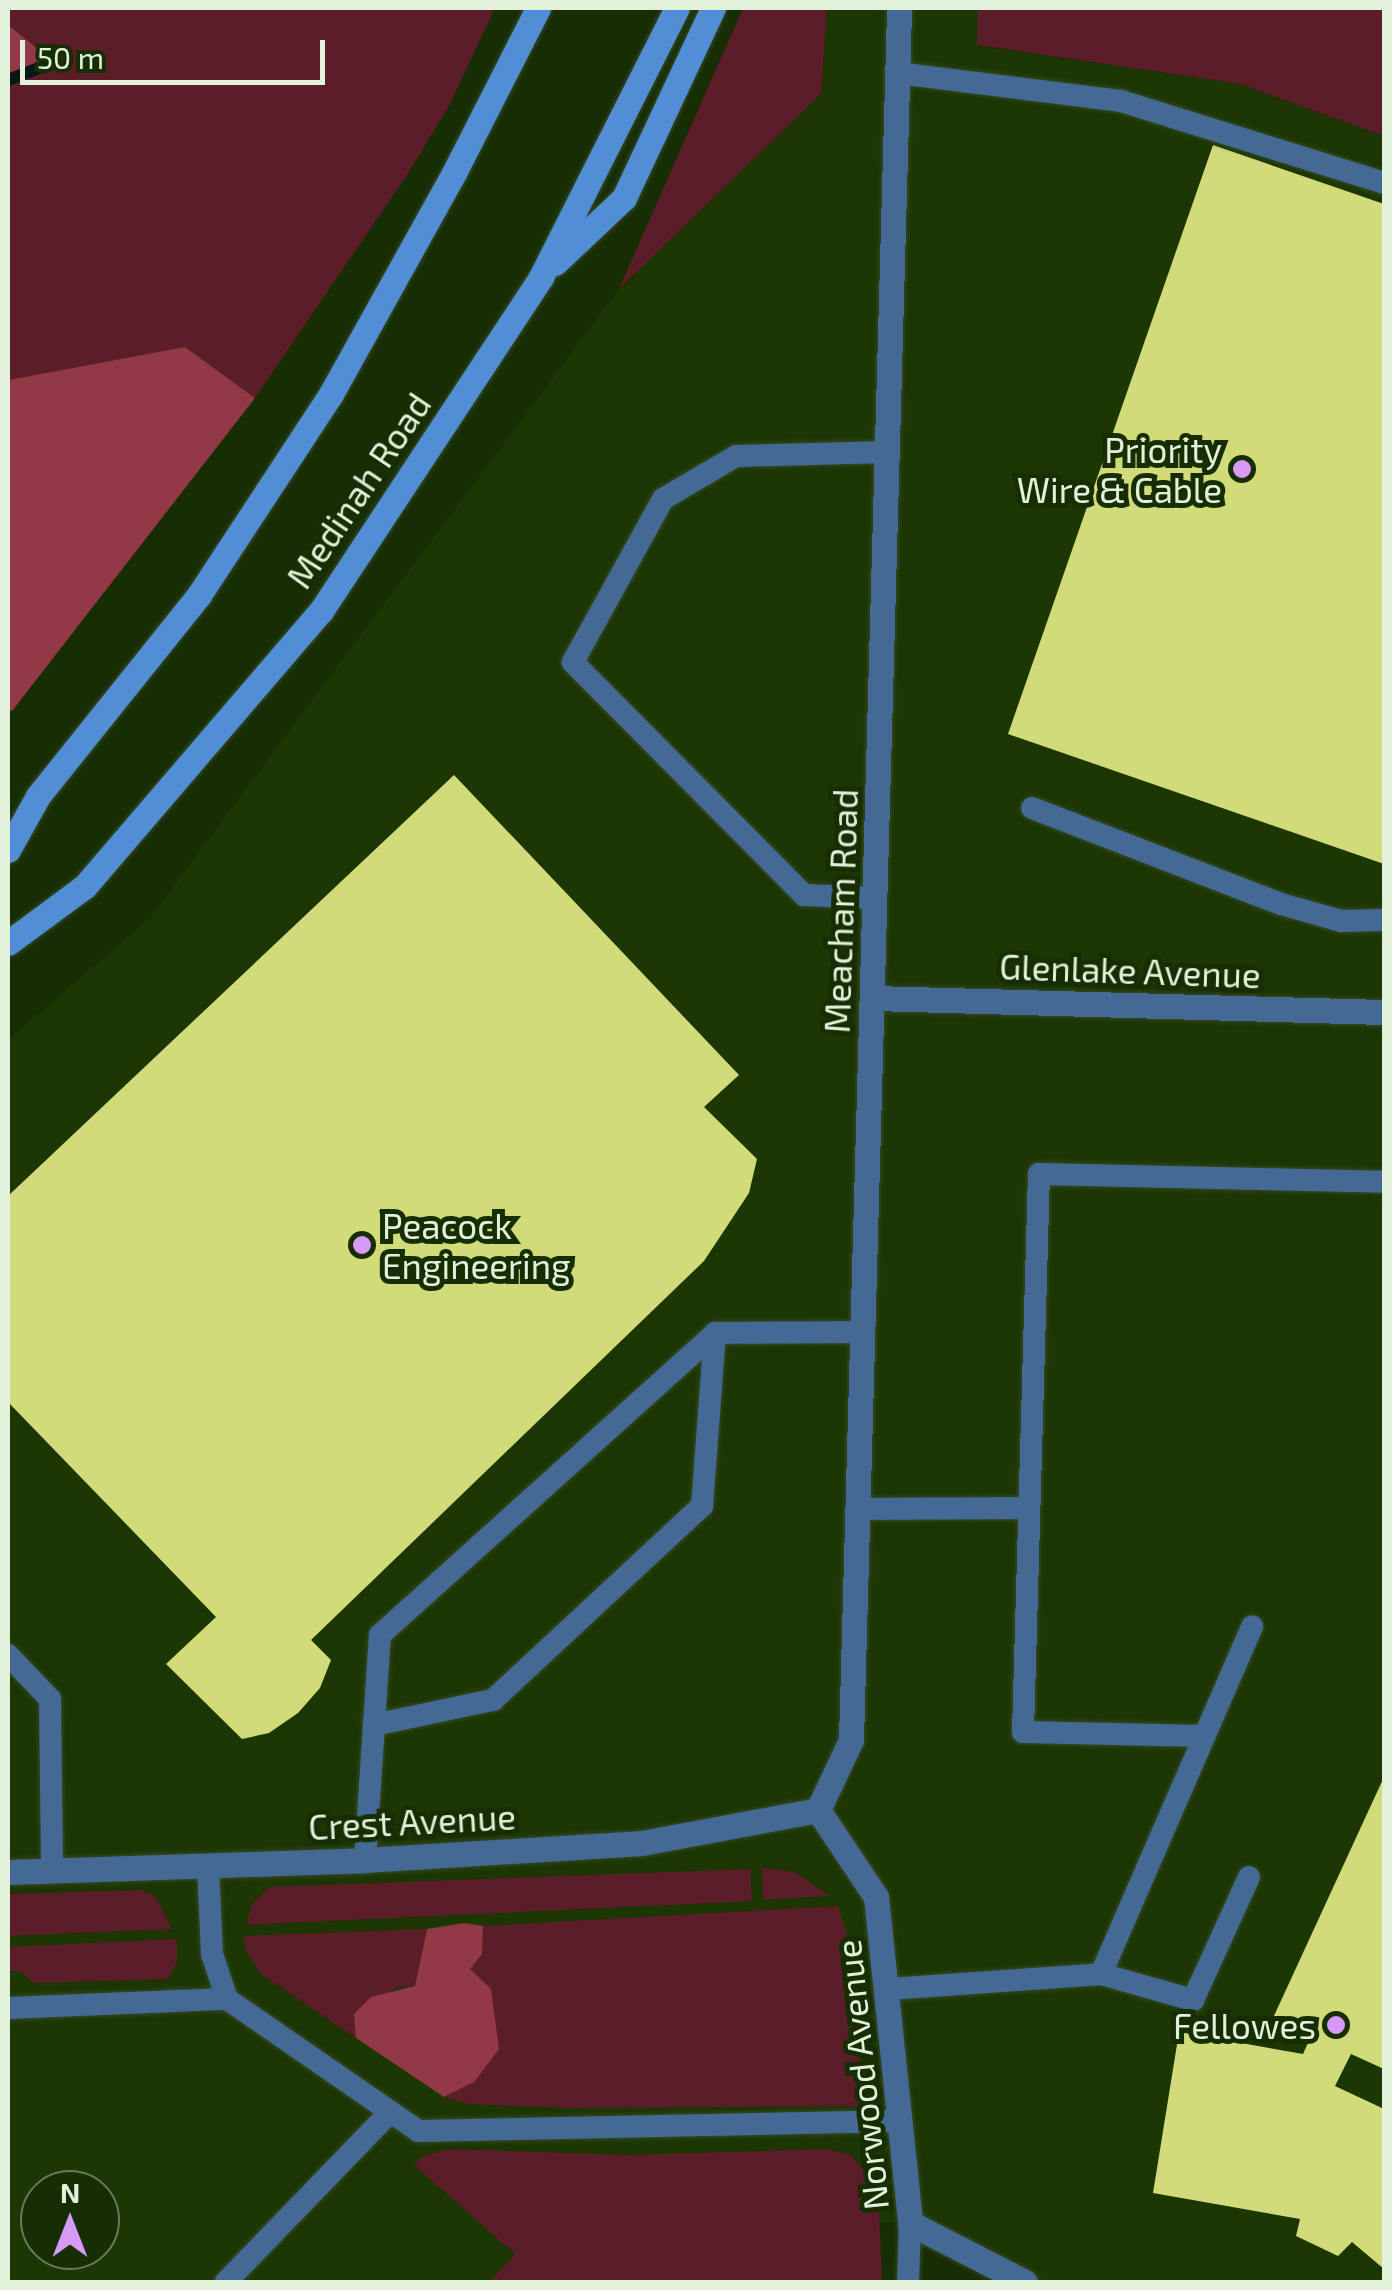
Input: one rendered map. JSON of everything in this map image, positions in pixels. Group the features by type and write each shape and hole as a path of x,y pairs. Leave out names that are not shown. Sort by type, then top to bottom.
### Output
{"main road":[{"path":"8,850 38,796 199,595 331,394 455,171 538,8"},
{"name":"Medinah Road","path":"8,943 86,886 321,611 540,277 678,8"},
{"path":"540,277 624,198 713,8"}],"street":[{"name":"Meacham Road","path":"818,1810 850,1740 899,8"},
{"name":"Glenlake Avenue","path":"873,998 1384,1012"},
{"name":"Crest Avenue","path":"8,1872 365,1860 642,1843 818,1810"},
{"name":"Norwood Avenue","path":"818,1810 876,1898 889,1989 910,2222 1025,2282"}],"lane":[{"path":"897,73 1121,101 1384,183"},
{"path":"876,898 804,895 573,662 663,499 736,456 888,452"},
{"path":"1032,808 1281,904 1341,921 1384,920"},
{"path":"1204,1736 1022,1732 1039,1174 1384,1182"},
{"path":"365,1860 380,1635 714,1333 863,1332"},
{"path":"374,1725 493,1700 702,1506 714,1333"},
{"path":"858,1509 1028,1508"},
{"path":"1101,1974 1252,1626"},
{"path":"8,1655 50,1699 52,1870"},
{"path":"208,1866 212,1954 228,1999 418,2132 901,2120"},
{"path":"889,1989 1101,1974 1193,2000 1249,1877"},
{"path":"8,2008 228,1999"},
{"path":"226,2282 390,2112"},
{"path":"908,2282 910,2222"}],"shaded area":[{"path":"8,8 495,8 449,106 407,175 255,398 185,347 8,380"},
{"path":"743,8 827,8 821,94 619,289"},
{"path":"827,8 978,8 978,46 1240,84 1384,136 1384,2282 1039,2282 910,2223 804,2219 744,2282 8,2282 8,1040 149,919 619,289 821,94"},
{"path":"978,8 1384,8 1384,136 1240,84 977,45"},
{"path":"8,25 54,62 8,80"},
{"path":"185,347 255,398 12,711 8,710 8,380"},
{"path":"762,1868 795,1872 829,1896 763,1900"},
{"path":"750,1869 752,1901 246,1925 252,1904 269,1887"},
{"path":"142,1890 155,1896 172,1929 8,1936 8,1894"},
{"path":"838,1906 853,1953 863,2106 570,2108 468,2104 444,2097 474,2082 470,1969 482,1954 483,1926"},
{"path":"464,1923 483,1926 482,1954 470,1969 491,1989 499,2049 474,2082 444,2097 356,2038 354,2014 371,1997 415,1986 427,1929"},
{"path":"427,1929 415,1986 398,1987 354,2014 356,2038 261,1974 245,1949 244,1936"},
{"path":"177,1939 177,1961 168,1979 33,1983 20,1971 8,1971 8,1947"},
{"path":"446,2149 627,2155 827,2149 850,2155 866,2172 879,2209 882,2282 490,2282 515,2254 414,2165 424,2156"}],"building":[{"name":"Priority Wire & Cable","path":"1213,145 1384,204 1384,864 1008,734"},
{"name":"Peacock Engineering","path":"454,775 739,1075 704,1107 757,1159 749,1193 704,1261 311,1640 331,1660 320,1688 298,1713 269,1733 242,1739 166,1664 216,1617 8,1402 8,1196"},
{"name":"Fellowes","path":"1384,1777 1384,2069 1351,2054 1335,2086 1384,2109 1384,2269 1352,2242 1338,2256 1296,2236 1300,2219 1153,2193 1179,2032 1303,2054 1311,2036 1273,2018"}],"waterway":[{"path":"8,80 54,62"}],"place":[{"name":"Priority Wire & Cable","path":"1242,469"},
{"name":"Peacock Engineering","path":"362,1245"},
{"name":"Fellowes","path":"1336,2025"}]}
